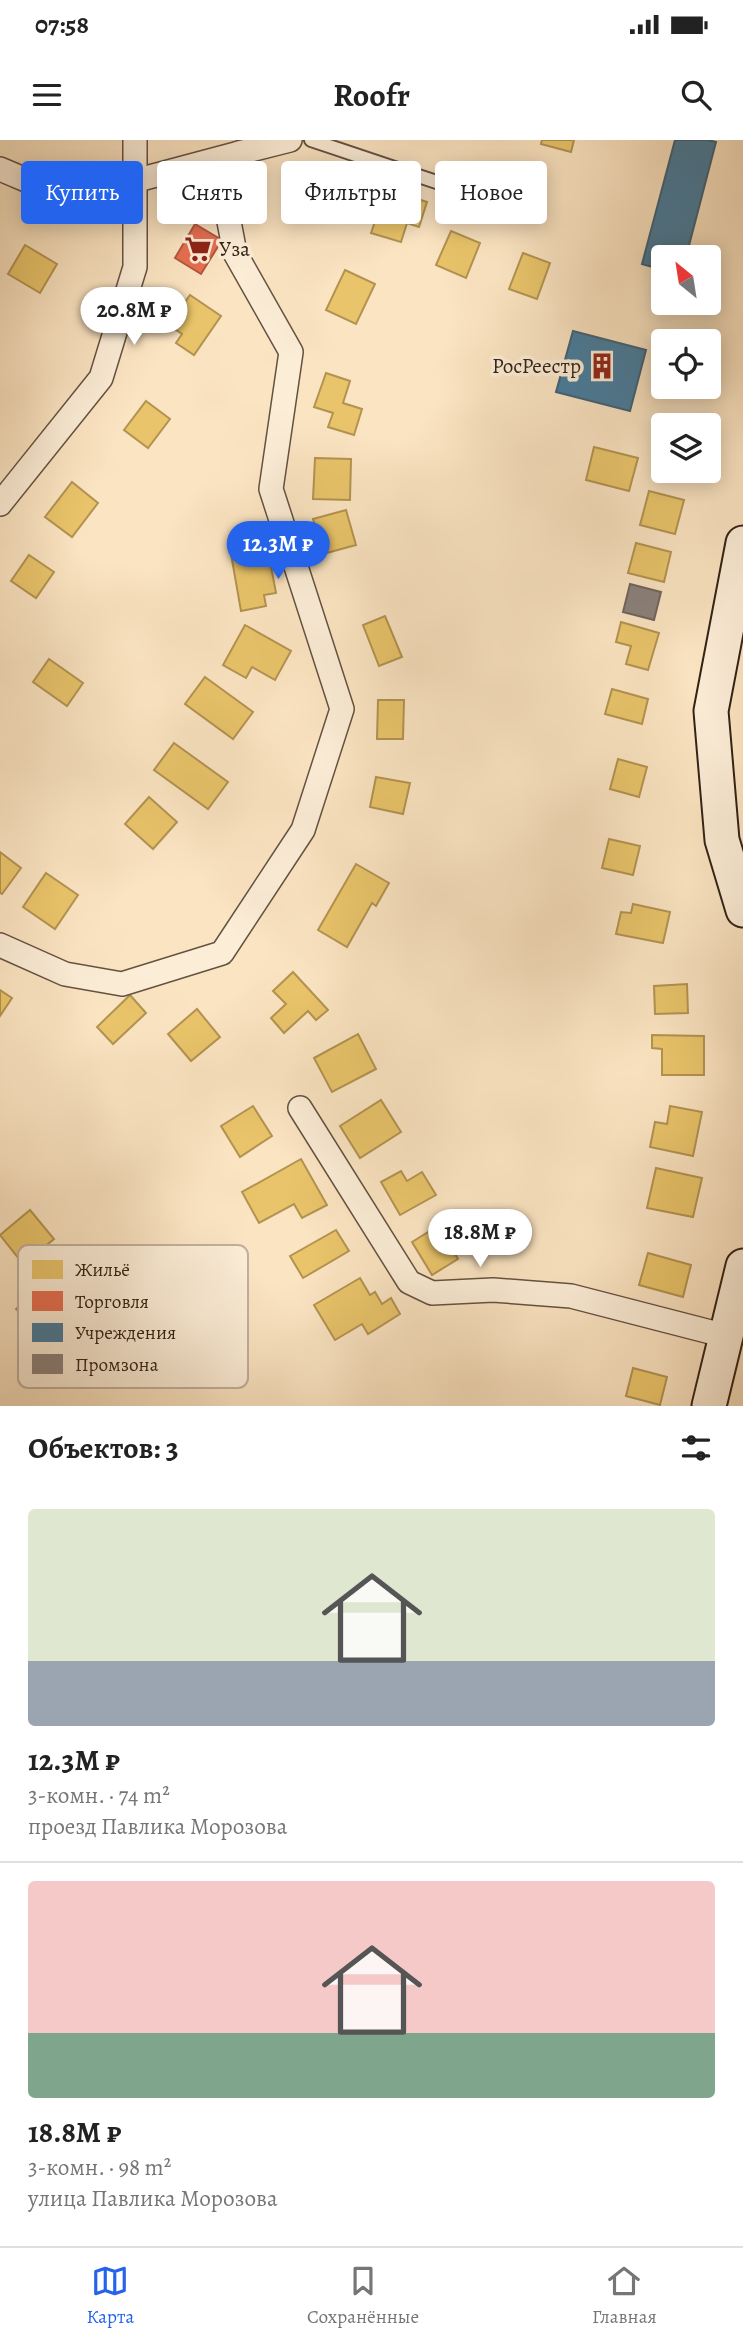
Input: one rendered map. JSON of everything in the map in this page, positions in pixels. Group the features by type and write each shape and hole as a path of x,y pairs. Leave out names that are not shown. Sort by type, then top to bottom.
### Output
{"street":[{"path":"134,161 135,140"},
{"path":"143,179 290,140"},
{"path":"0,945 65,974 122,984 222,953 303,830 342,709 271,489 291,352 235,253 226,206 239,153"},
{"path":"0,169 21,178"},
{"path":"0,504 102,378 135,267 134,224"},
{"path":"743,543 711,711 722,840 743,910"},
{"path":"300,1108 409,1282 432,1293 493,1290 571,1296 726,1336"},
{"path":"709,1406 743,1266"}],"lane":[{"path":"311,140 435,182"}],"building: Жильё":[{"path":"542,140 574,140 571,152 541,144"},
{"path":"421,200 427,202 421,221"},
{"path":"374,224 407,224 401,242 371,233"},
{"path":"451,231 480,243 466,278 436,265"},
{"path":"25,245 57,264 40,293 8,274"},
{"path":"523,253 550,263 537,299 509,289"},
{"path":"345,270 375,284 356,324 326,310"},
{"path":"190,295 221,316 194,355 176,343 182,334 169,325"},
{"path":"326,373 350,381 343,403 362,409 354,435 328,427 333,413 314,407"},
{"path":"146,401 170,419 148,448 124,430"},
{"path":"594,447 638,458 629,491 586,480"},
{"path":"315,458 351,459 350,500 313,499"},
{"path":"72,482 98,503 72,537 45,517"},
{"path":"649,491 684,500 675,534 640,525"},
{"path":"346,510 356,545 323,554 313,519"},
{"path":"636,543 671,552 664,582 628,573"},
{"path":"258,549 261,563 270,561 276,593 264,595 266,606 241,611 231,554"},
{"path":"29,555 54,572 36,598 11,581"},
{"path":"385,616 402,657 379,666 363,625"},
{"path":"621,622 659,633 648,670 626,664 631,646 616,642"},
{"path":"245,625 291,651 275,680 252,667 246,678 223,665"},
{"path":"49,659 83,683 67,706 33,682"},
{"path":"205,677 253,712 233,739 185,704"},
{"path":"612,689 648,699 642,724 605,714"},
{"path":"378,700 404,700 403,739 377,739"},
{"path":"174,743 228,782 208,809 154,770"},
{"path":"618,759 647,767 639,797 610,789"},
{"path":"376,777 410,783 403,814 370,807"},
{"path":"149,797 177,822 153,849 125,824"},
{"path":"609,839 640,846 633,875 602,868"},
{"path":"0,852 21,868 2,894 0,893"},
{"path":"356,864 389,883 376,906 372,903 347,947 318,930"},
{"path":"46,873 78,895 55,929 23,907"},
{"path":"633,904 670,912 663,943 616,934 621,912 631,913"},
{"path":"293,972 328,1010 316,1020 308,1011 284,1033 271,1018 286,1004 273,991"},
{"path":"687,984 688,1013 655,1014 654,986"},
{"path":"0,990 12,998 0,1016"},
{"path":"130,995 146,1013 113,1044 97,1027"},
{"path":"197,1009 220,1037 191,1061 168,1034"},
{"path":"358,1034 376,1069 332,1092 314,1058"},
{"path":"652,1035 704,1036 704,1075 662,1075 662,1049 652,1048"},
{"path":"381,1100 401,1132 360,1158 340,1126"},
{"path":"253,1106 272,1136 240,1157 221,1126"},
{"path":"670,1106 702,1112 693,1156 650,1147 655,1122 667,1124"},
{"path":"301,1159 327,1205 302,1218 294,1204 259,1223 242,1192"},
{"path":"656,1168 702,1178 693,1217 647,1208"},
{"path":"401,1171 407,1181 422,1172 436,1195 400,1215 381,1182"},
{"path":"30,1210 54,1239 47,1245 18,1245 18,1258 0,1235"},
{"path":"438,1226 458,1259 432,1275 412,1242"},
{"path":"336,1230 349,1251 303,1278 290,1256"},
{"path":"648,1253 691,1265 683,1297 639,1285"},
{"path":"360,1278 370,1295 375,1292 382,1304 391,1298 400,1314 368,1334 362,1324 335,1340 314,1305"},
{"path":"633,1368 667,1377 660,1405 626,1396"}],"building: Торговля":[{"name":"Уза","path":"195,224 222,240 201,274 175,258"}],"building: Учреждения":[{"path":"675,140 716,142 689,245 651,245 651,267 642,264"},
{"name":"РосРеестр","path":"573,331 646,350 630,411 556,392"}],"building: Промзона":[{"path":"630,584 661,592 654,620 623,612"}],"place":[{"name":"Уза","path":"198,249"},
{"name":"РосРеестр","path":"602,366"}]}
